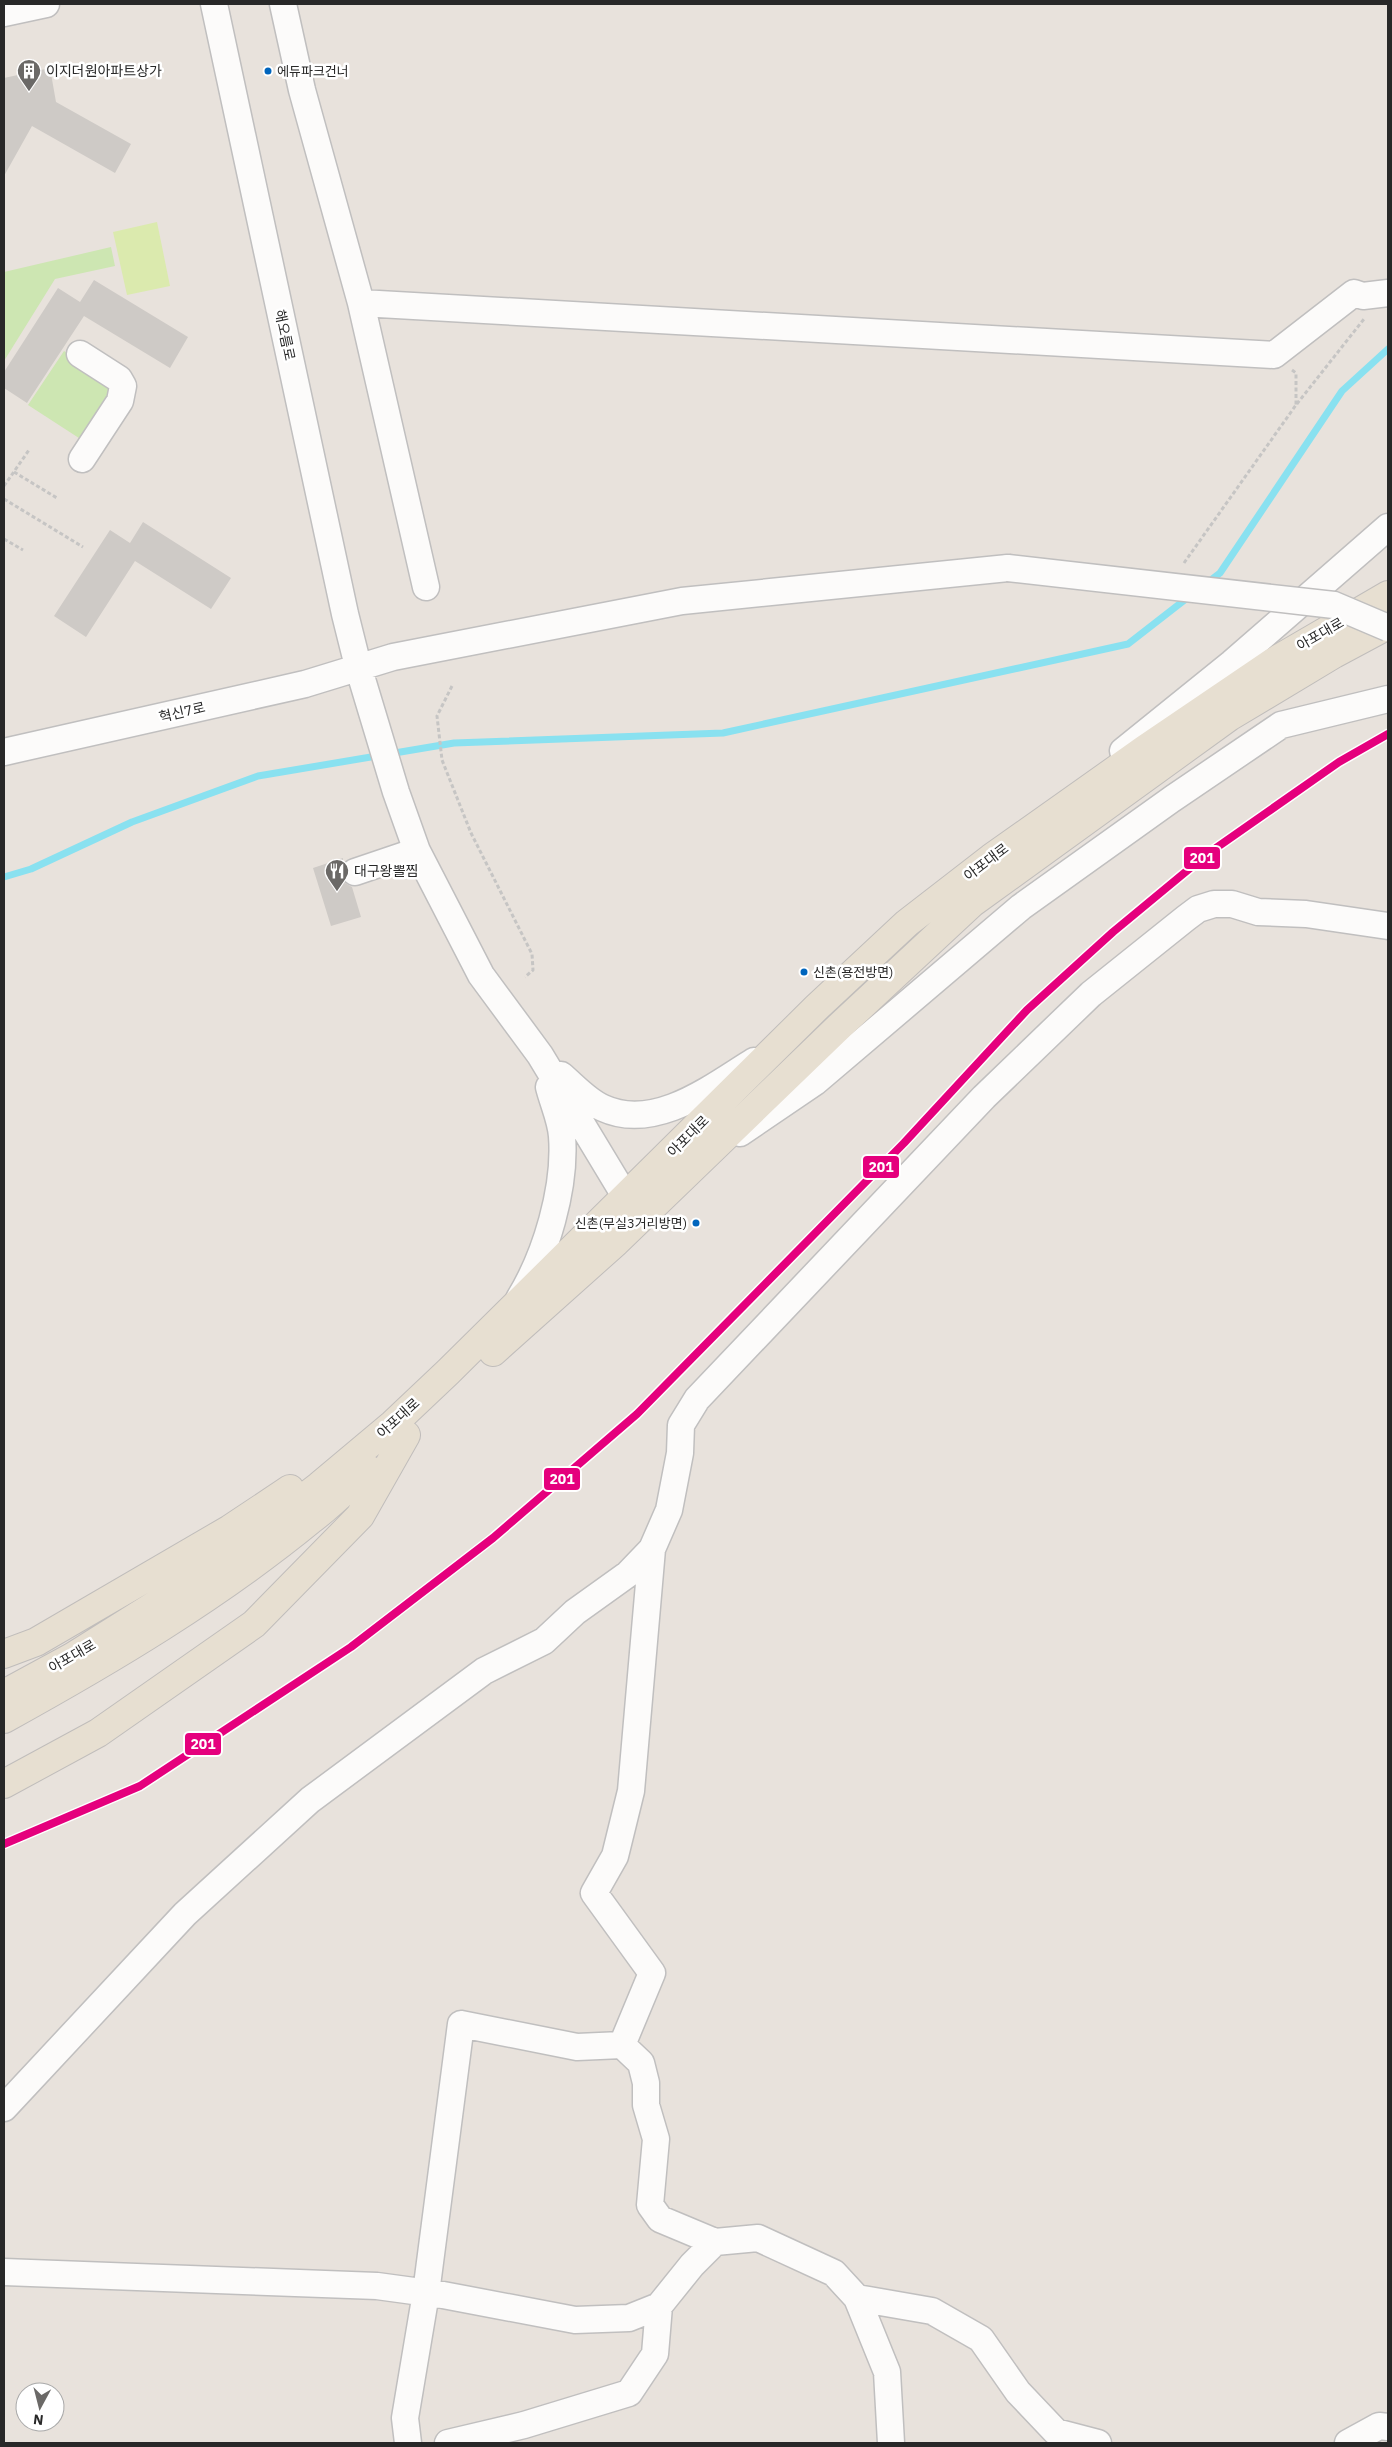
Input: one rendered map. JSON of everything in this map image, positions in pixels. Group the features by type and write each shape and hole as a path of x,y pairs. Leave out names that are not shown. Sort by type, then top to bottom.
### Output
{"main road":[{"name":"아포대로","path":"4,1694 72,1657 209,1571 320,1486 399,1429 632,1208 776,1048 907,923 991,858 1272,662 1388,595"},
{"name":"아포대로","path":"4,1719 135,1644 220,1589 312,1519 515,1306 632,1208 698,1162 842,1024 972,904 1229,718 1334,654 1388,627"},
{"path":"4,1654 36,1642 230,1529 353,1446 399,1429"},
{"path":"4,1784 98,1733 254,1624 360,1516 399,1429"}],"street":[{"path":"4,13 46,4"},
{"name":"해오름로","path":"214,4 358,666 396,792 417,851 481,975 540,1055"},
{"path":"283,4 302,90 361,304 426,587"},
{"path":"361,304 1274,355 1354,293 1376,294"},
{"path":"80,354 119,379 123,386 120,401 82,459"},
{"path":"991,858 1232,663 1388,528"},
{"name":"혁신7로","path":"4,752 305,684 358,666 394,657 682,601 1008,568 1334,605 1388,627"},
{"path":"698,1162 815,1082 1021,907 1242,751 1281,725 1388,699"},
{"path":"355,872 417,851"},
{"path":"622,2045 652,1973 594,1893 614,1856 631,1791 652,1549 669,1510 680,1453 681,1425 697,1399 984,1097 1091,994 1198,909 1214,904 1232,904 1258,912 1306,914 1388,926"},
{"path":"540,1055 582,1094 603,1108 626,1113 650,1114 673,1107 690,1099 776,1048"},
{"path":"540,1055 632,1208"},
{"path":"515,1306 524,1292 546,1239 556,1205 562,1161 562,1134 540,1055"},
{"path":"4,2108 185,1914 310,1800 484,1671 544,1641 575,1612 628,1574 652,1549"},
{"path":"408,2443 405,2418 426,2293 461,2024 577,2047 622,2045 641,2063 646,2083 646,2105 656,2139 650,2206 660,2219 715,2242 758,2238 834,2272 857,2298 887,2372 891,2443"},
{"path":"4,2272 377,2286 576,2320 629,2318 659,2306 692,2265 715,2242"},
{"path":"857,2298 932,2311 981,2339 1018,2392 1056,2432 1098,2443"},
{"path":"448,2443 524,2425 629,2394 654,2354 659,2306"},
{"path":"1348,2443 1379,2426 1388,2427"}],"path":[{"path":"1180,569 1296,405 1365,317 1376,294"},
{"path":"1274,355 1296,373 1296,405"},
{"path":"4,486 29,450"},
{"path":"14,472 57,498"},
{"path":"4,499 83,547"},
{"path":"4,539 23,550"},
{"path":"452,686 437,716 442,760 471,833 532,954 533,970 526,977"}],"green space":[{"path":"157,222 170,286 127,295 113,232"},
{"path":"111,247 115,266 55,279 4,361 4,272"},
{"path":"64,351 108,380 111,397 82,440 28,405"}],"building":[{"path":"50,68 56,102 131,144 115,173 32,126 4,176 4,78"},
{"path":"94,280 188,337 170,368 84,316 27,403 4,388 4,372 58,288 80,302"},
{"path":"143,522 231,578 211,609 135,561 86,637 54,616 110,530 130,543"},
{"name":"대구왕뽈찜","path":"343,858 341,876 345,883 352,887 361,917 331,926 313,868"}],"waterway":[{"path":"1207,583 1220,573 1342,391 1388,349"},
{"path":"4,877 31,869 132,822 258,776 454,743 723,733 1128,644 1191,595"}],"transit line":[{"name":"201","path":"4,1844 140,1786 351,1647 493,1538 637,1414 904,1143 1027,1010 1113,932 1206,855 1339,762 1388,734"}],"place":[{"name":"에듀파크건너","path":"268,71"},
{"name":"이지더원아파트상가","path":"29,92"},
{"name":"대구왕뽈찜","path":"337,892"},
{"name":"신촌(용전방면)","path":"804,972"},
{"name":"신촌(무실3거리방면)","path":"696,1223"}]}
